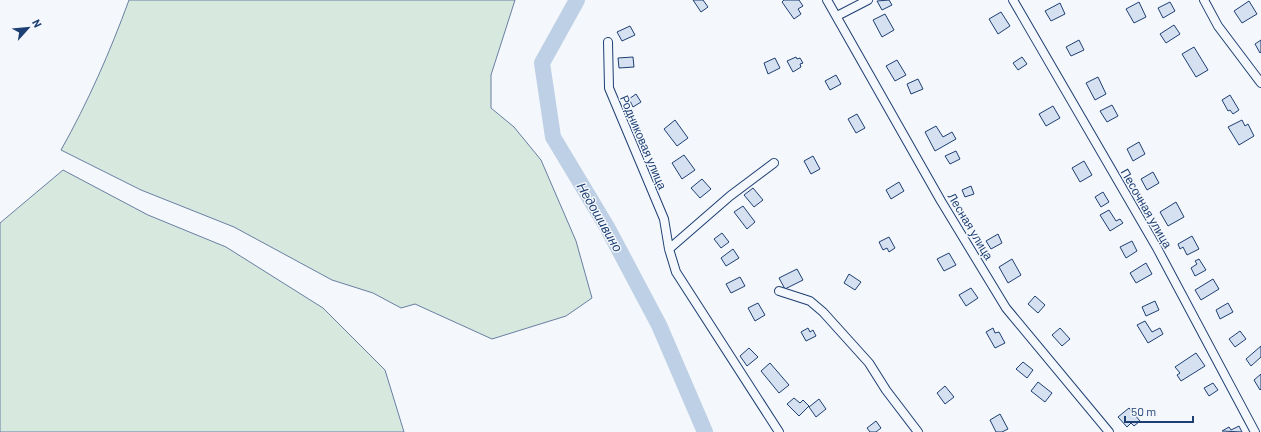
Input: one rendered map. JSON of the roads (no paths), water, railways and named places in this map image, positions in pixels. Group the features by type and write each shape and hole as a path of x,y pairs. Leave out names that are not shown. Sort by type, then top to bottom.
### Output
{"street":[{"name":"Лесная улица","path":"827,0 934,188 1006,308 1109,432"},
{"path":"837,16 868,0"},
{"name":"Песочная улица","path":"1013,0 1157,248 1255,432"},
{"path":"1204,0 1218,26 1261,83"},
{"name":"Родниковая улица","path":"608,42 609,88 664,219 669,249 676,272 779,432"},
{"path":"669,249 730,196 774,163"},
{"path":"779,291 810,301 823,312 869,362 886,390 918,432"}],"waterway":[{"name":"Недошивино","path":"577,0 542,63 553,137 607,227 659,325 705,432"}]}
